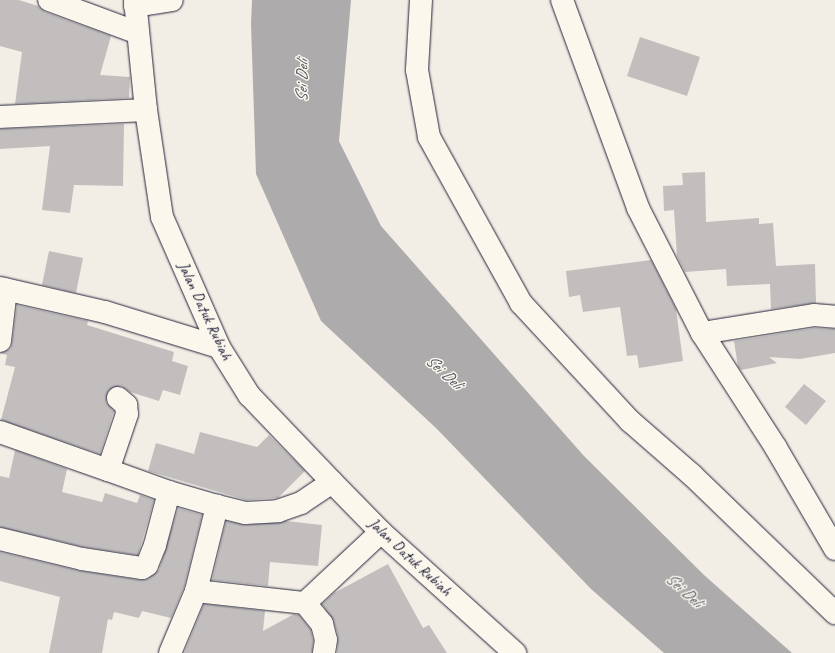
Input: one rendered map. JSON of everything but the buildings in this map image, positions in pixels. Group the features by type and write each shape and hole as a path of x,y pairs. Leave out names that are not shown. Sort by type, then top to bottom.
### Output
{"street":[{"path":"49,0 138,33"},
{"path":"135,3 172,0"},
{"path":"421,0 417,70 429,137 521,303 630,421 692,475 833,608"},
{"path":"562,0 638,208 702,333 832,538"},
{"name":"Jalan Datuk Rubiah","path":"135,3 146,110 162,217 218,346 249,396 332,482 381,532 515,653"},
{"path":"0,117 146,110"},
{"path":"0,341 3,288 105,312 218,346"},
{"path":"702,333 814,315 835,317"},
{"path":"108,470 127,414 126,405 118,398"},
{"path":"0,432 169,492 245,513 278,511 301,503 332,482"},
{"path":"0,538 82,558 142,568 147,565 155,545 169,492"},
{"path":"170,653 196,591 217,506"},
{"path":"305,603 381,532"},
{"path":"196,591 305,603 322,624 326,640 324,653"}],"water":[{"name":"Sei Deli","path":"252,0 351,0 339,141 381,226 584,456 704,575 792,653 664,653 591,589 437,429 321,321 256,174 251,24"}]}
